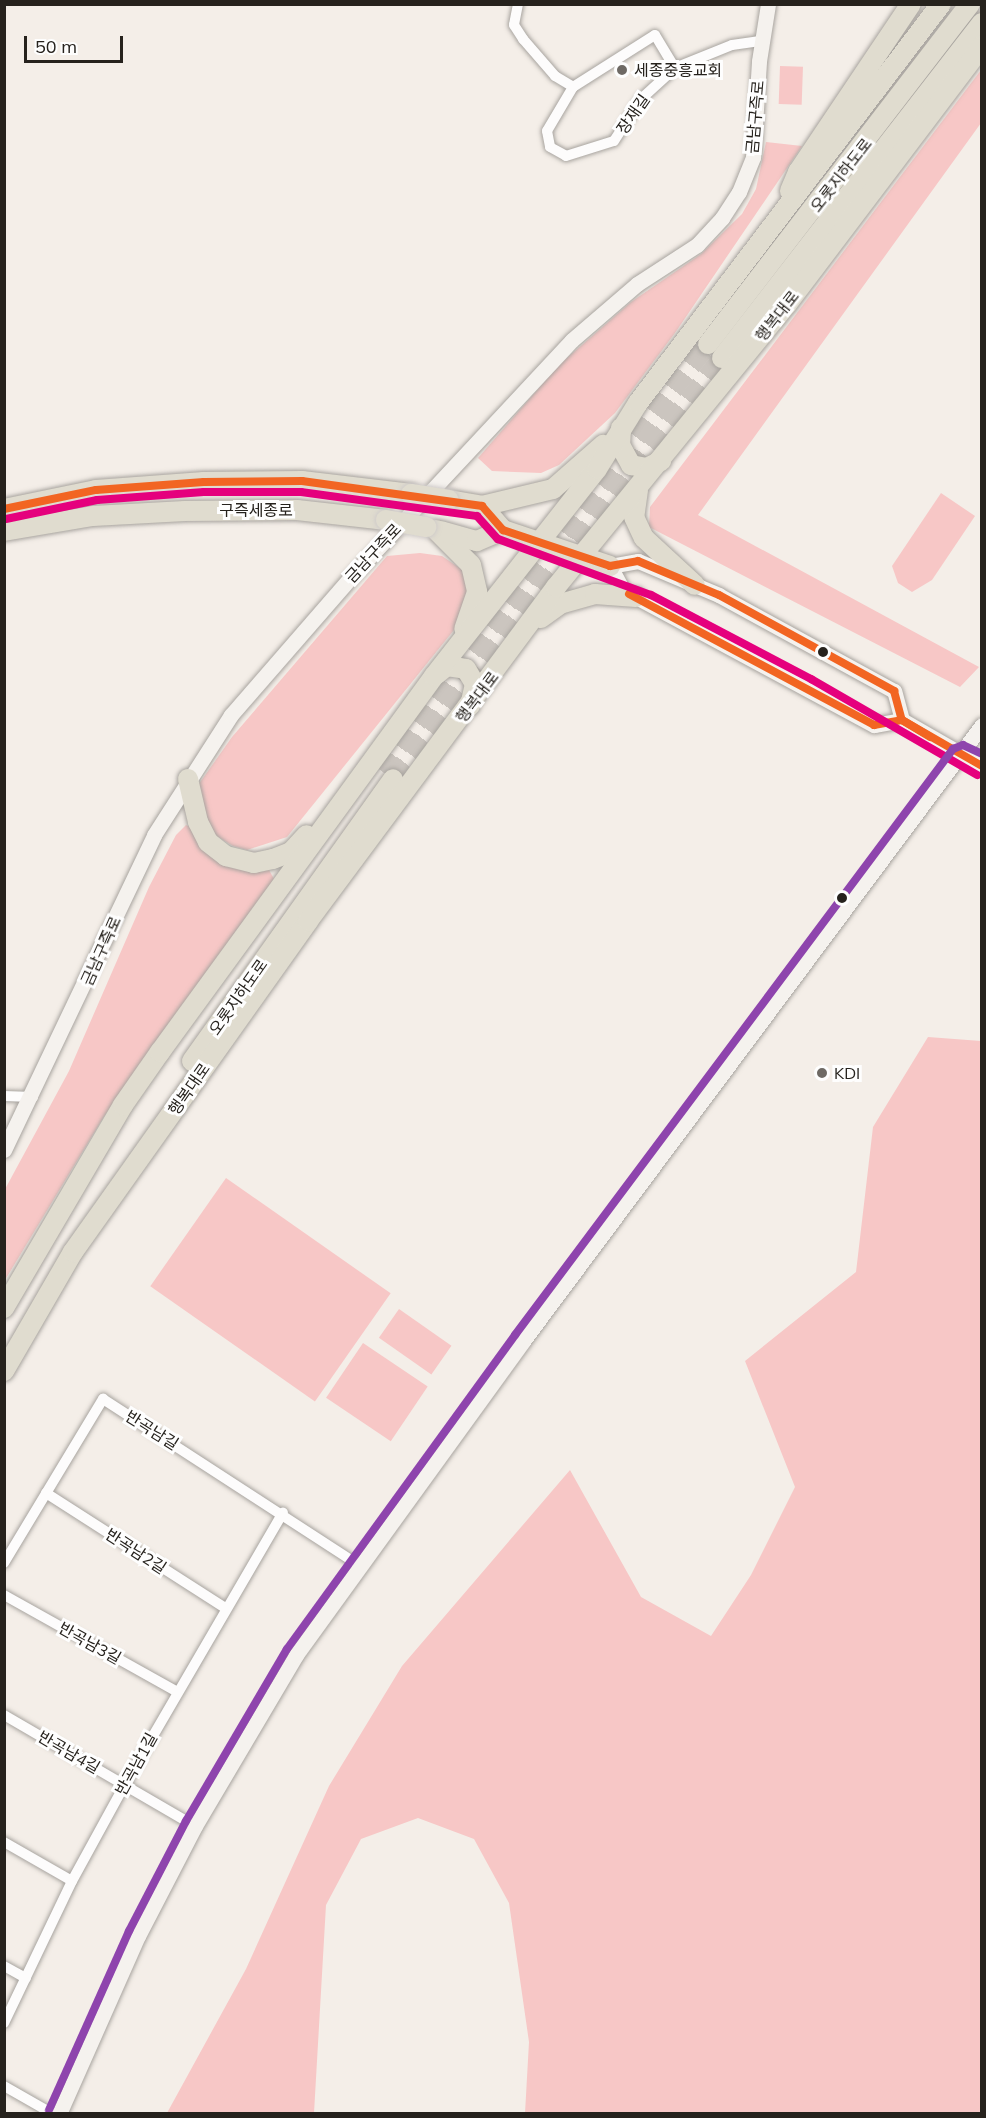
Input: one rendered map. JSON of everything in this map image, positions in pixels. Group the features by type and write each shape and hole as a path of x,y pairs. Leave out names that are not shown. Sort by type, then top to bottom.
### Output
{"highway":[{"path":"779,219 798,172 911,4"},
{"path":"4,1308 60,1219 123,1105 434,676 597,469 621,428 941,4"},
{"name":"오롯지하도로","path":"708,344 970,4"},
{"name":"오롯지하도로","path":"722,358 981,23"},
{"name":"행복대로","path":"4,1371 73,1252 308,921 527,628 667,455 925,122 981,46"},
{"path":"925,122 981,60"},
{"path":"621,428 620,445 631,465 647,468 667,455"},
{"path":"610,566 503,530 482,506 554,489 621,428"},
{"name":"구즉세종로","path":"4,509 96,490 204,482 302,481 411,494 482,506"},
{"path":"639,488 634,517 644,538 695,585"},
{"name":"구즉세종로","path":"4,531 93,516 185,510 297,510 386,520 431,528 477,541 503,530"},
{"path":"431,528 471,564 477,592 472,616 434,676"},
{"path":"527,628 560,604 595,594 636,597"},
{"path":"434,676 447,666 466,669 475,684 469,707"},
{"name":"오롯지하도로","path":"60,1219 275,912 387,774 178,1082 73,1252"},
{"path":"188,779 194,813 208,842 226,856 254,863 291,852 354,785"}],"street":[{"path":"518,4 514,25 523,39 555,76 573,87"},
{"name":"금남구즉로","path":"4,1150 33,1097 154,835 188,779 262,675 572,340 637,284 697,244 722,218 739,192 753,157 762,41 768,4"},
{"name":"장재길","path":"675,68 655,35 573,87 548,131 550,147 566,156 614,141 641,99 675,68 732,45 762,41"},
{"path":"902,720 894,691 695,585 638,561 610,566 623,590 874,725 902,720 981,766"},
{"path":"59,2114 138,1936 195,1826 296,1655 609,1224 961,755 981,725"},
{"path":"4,1096 33,1097"},
{"name":"반곡남길","path":"4,1563 103,1399 283,1513 360,1566"},
{"name":"반곡남2길","path":"46,1493 225,1608"},
{"name":"반곡남1길","path":"4,2023 72,1881 125,1784 176,1691 283,1513"},
{"name":"반곡남3길","path":"4,1595 176,1691"},
{"name":"반곡남4길","path":"4,1715 195,1826"},
{"path":"4,1842 72,1881"},
{"path":"4,1966 26,1978"},
{"path":"4,2086 53,2114"}],"shaded area":[{"path":"780,66 803,67 802,105 779,104"},
{"path":"981,70 981,123 698,515 979,667 960,687 649,527 650,507"},
{"path":"766,142 802,146 675,333 615,413 559,465 541,473 492,471 478,458 559,365 631,302 701,254 742,214 756,189"},
{"path":"941,493 975,516 932,580 912,592 898,583 892,566"},
{"path":"420,553 442,556 467,573 472,593 458,625 287,837 247,850 233,846 210,832 196,788 232,737 387,556"},
{"path":"186,825 268,868 274,879 103,1118 5,1280 4,1191 69,1071 149,887 176,835"},
{"path":"928,1037 981,1041 981,2113 525,2113 529,2042 509,1903 474,1839 418,1818 361,1839 326,1905 314,2113 167,2113 246,1969 329,1786 402,1666 570,1470 641,1597 711,1636 751,1575 795,1487 745,1361 856,1272 873,1127"},
{"path":"226,1178 391,1293 315,1401 150,1286"},
{"path":"399,1309 451,1346 431,1374 379,1338"},
{"path":"363,1343 428,1387 391,1441 326,1398"}],"tunnel":[{"path":"380,770 708,344"},
{"path":"393,779 722,358"}],"transit line":[{"path":"4,509 96,490 204,482 302,481 482,506 503,530 610,566 638,561 719,595 894,691 902,720 982,766"},
{"path":"6,519 97,500 204,492 301,492 477,516 498,539 651,595 811,679 977,775"},
{"path":"629,594 874,725 902,720 930,737"},
{"path":"49,2110 129,1931 186,1821 287,1649 515,1335 953,749 963,745 982,754"}],"place":[{"name":"세종중흥교회","path":"622,70"},
{"name":"KDI","path":"822,1073"}]}
